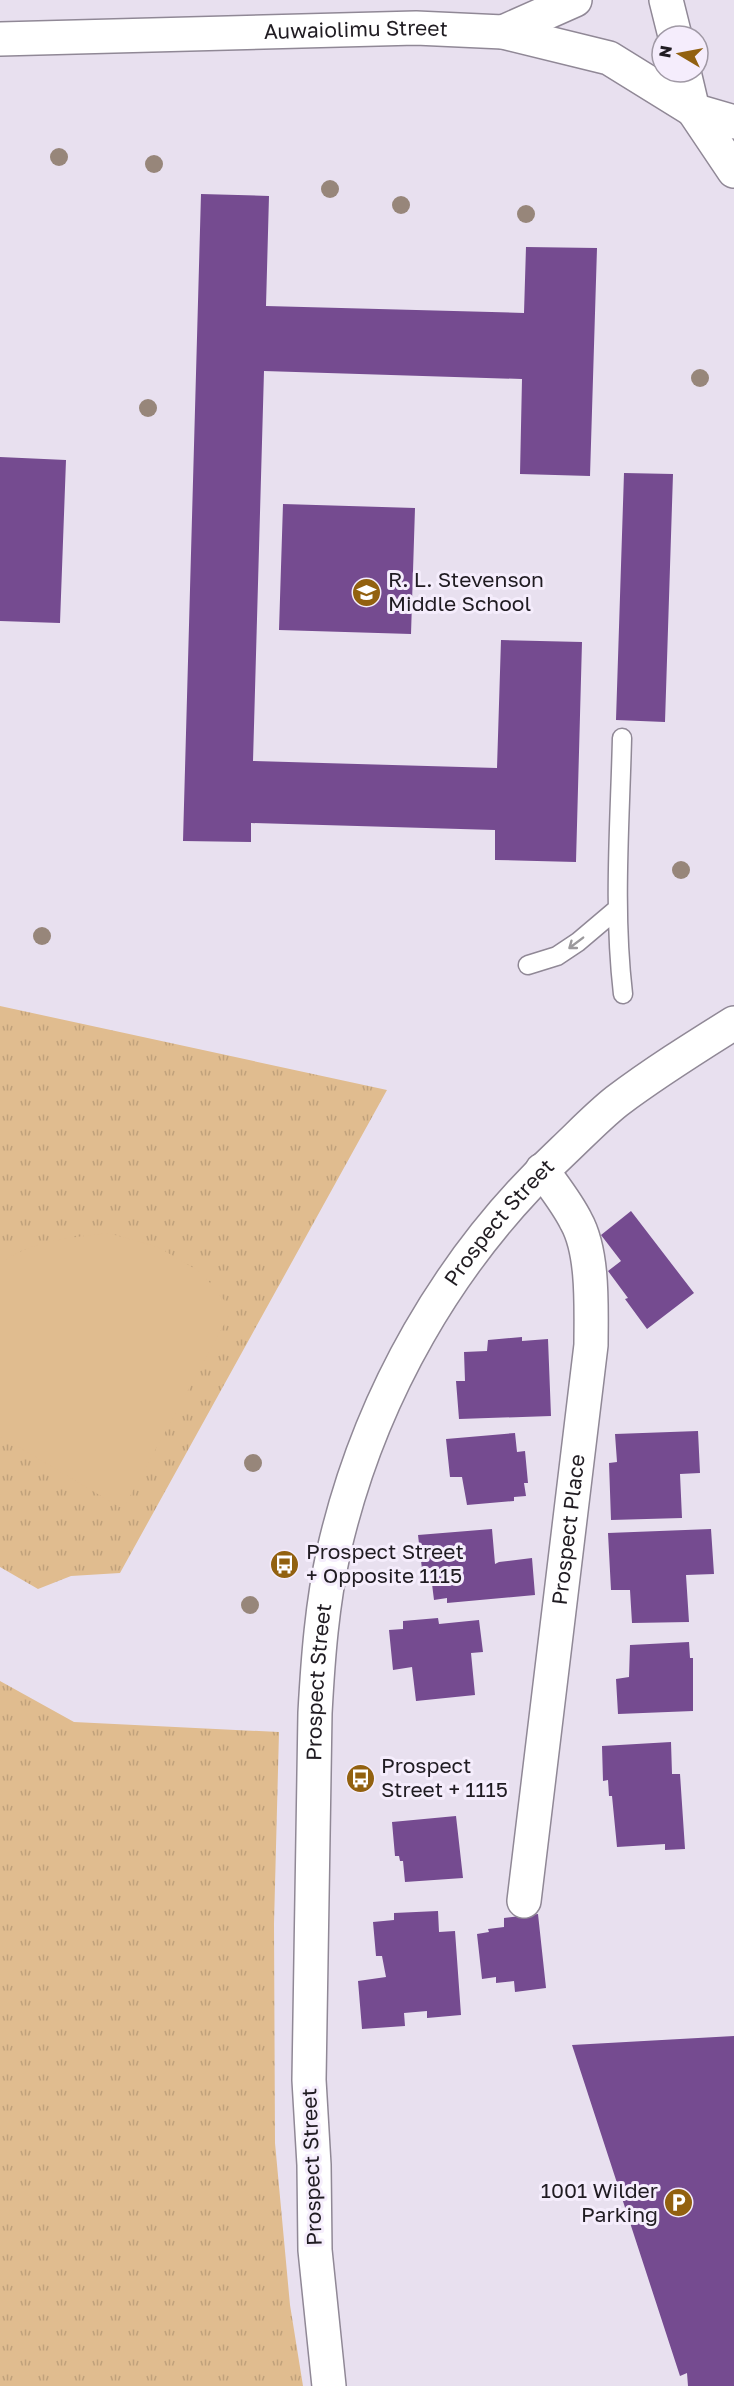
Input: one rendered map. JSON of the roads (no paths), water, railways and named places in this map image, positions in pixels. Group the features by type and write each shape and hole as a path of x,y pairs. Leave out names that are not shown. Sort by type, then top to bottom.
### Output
{"street":[{"path":"502,32 574,0"},
{"path":"666,0 672,24"},
{"name":"Auwaiolimu Street","path":"0,39 416,28 502,32 609,58 693,110"},
{"path":"687,84 693,110 734,171"},
{"path":"693,110 734,122"},
{"name":"Prospect Street","path":"329,2386 315,2250 314,2165 309,2080 315,1713 324,1604 334,1550 349,1498 366,1446 389,1390 416,1337 448,1286 483,1237 543,1170 616,1102 734,1023"},
{"name":"Prospect Place","path":"524,1900 591,1345 591,1292 585,1249 578,1222 543,1170"}],"lane":[{"path":"622,738 617,945 623,994"},
{"path":"528,964 557,956 578,942 617,909"}],"place":[{"name":"R. L. Stevenson Middle School","path":"367,592"},
{"name":"Prospect Street + Opposite 1115","path":"285,1564"},
{"name":"Prospect Street + 1115","path":"360,1778"},
{"name":"1001 Wilder Parking","path":"679,2203"}]}
